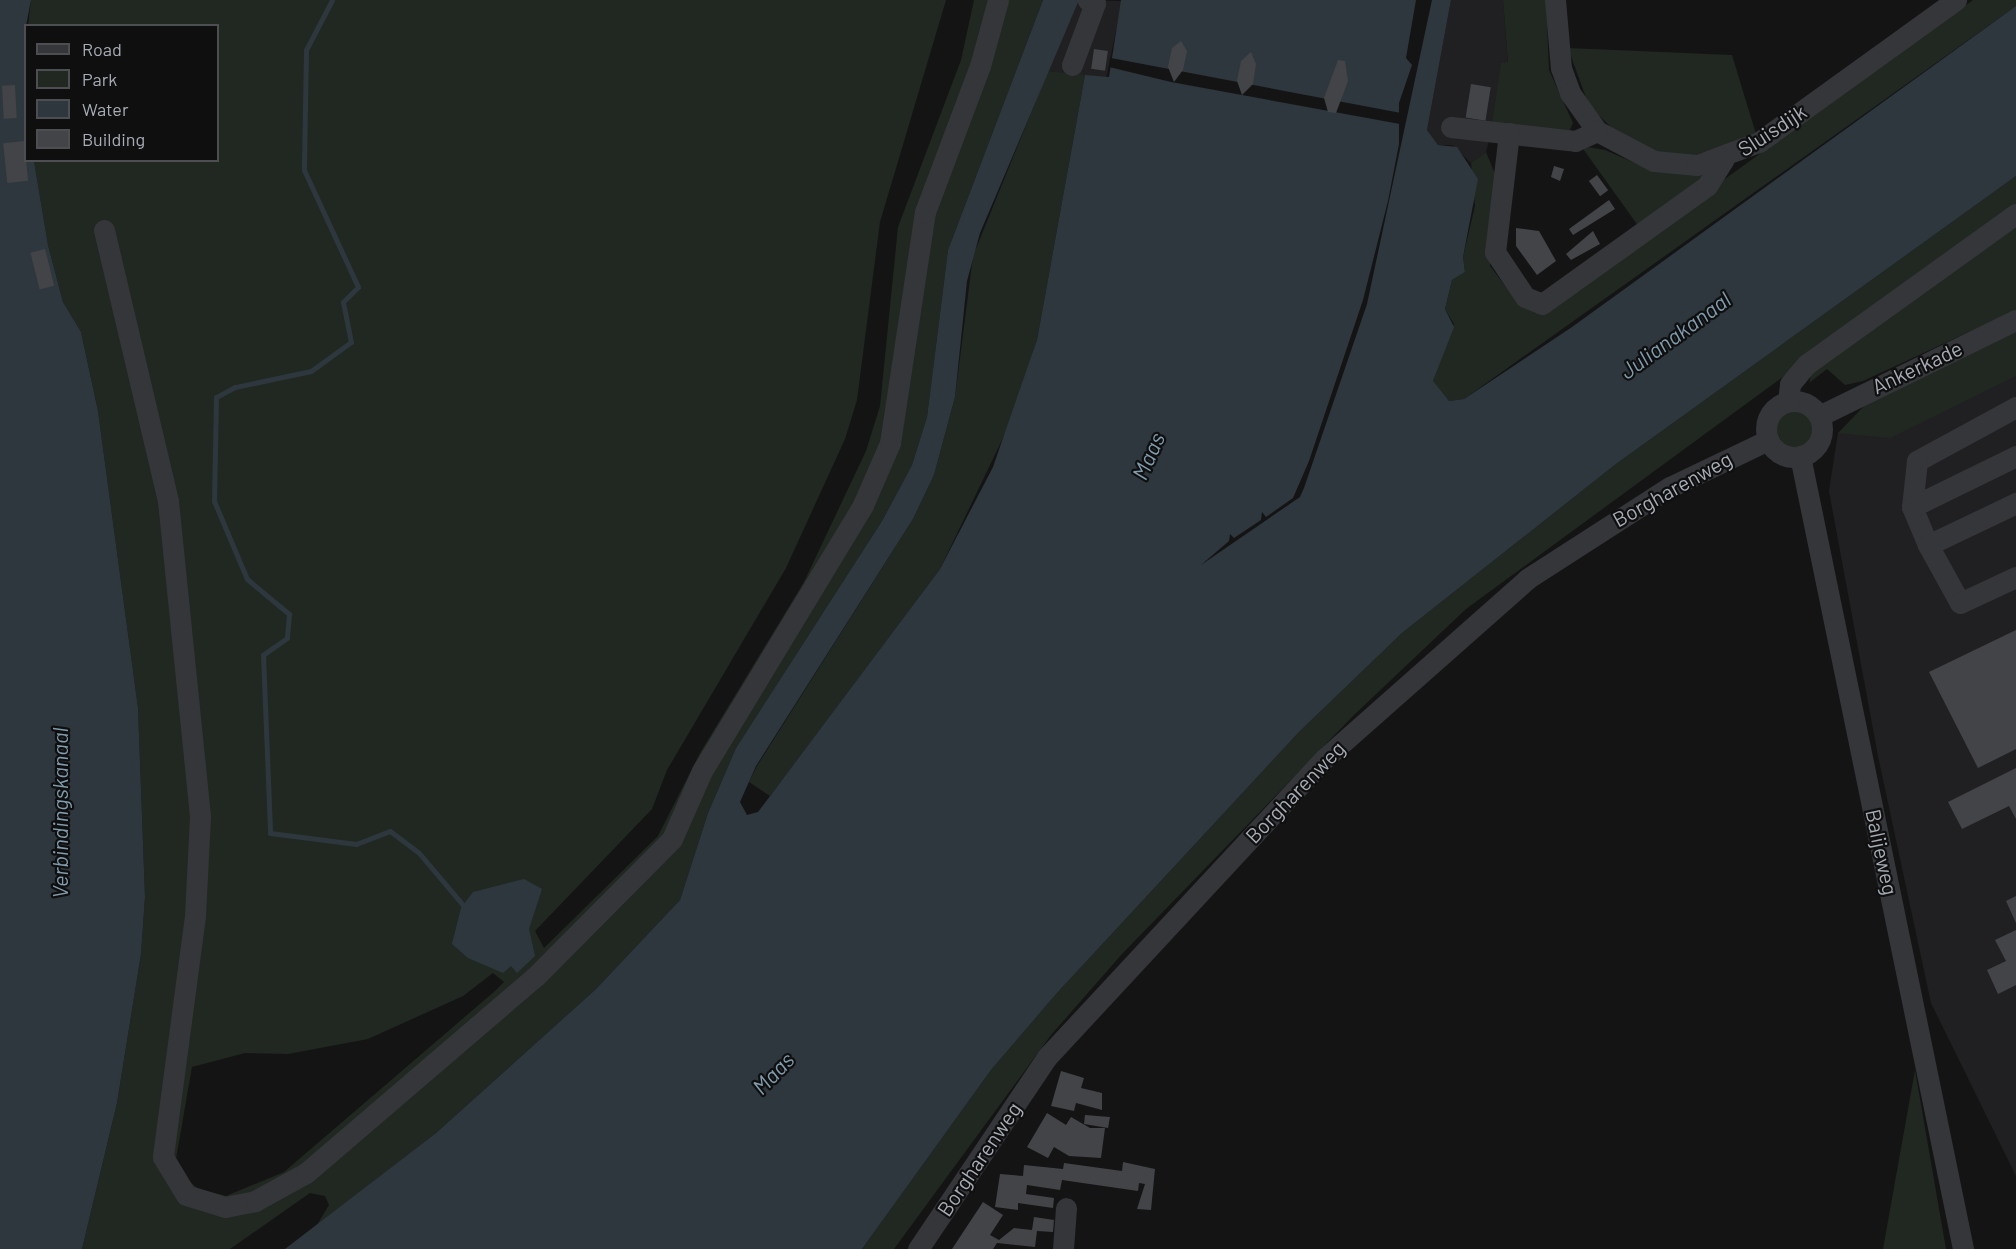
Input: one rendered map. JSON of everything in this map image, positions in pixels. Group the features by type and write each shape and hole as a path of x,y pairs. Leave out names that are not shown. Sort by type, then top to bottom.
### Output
{"street":[{"path":"104,230 168,501 200,817 195,916 163,1157 186,1195 225,1207 255,1201 306,1173 535,977 672,839 702,771 863,505 890,443 925,212 980,66 998,0"},
{"path":"1071,65 1095,3 1088,0"},
{"name":"Sluisdijk","path":"1555,0 1561,68 1570,93 1597,131 1654,161 1696,165 1724,159 1759,142 1956,0"},
{"path":"1451,127 1575,141 1597,131"},
{"path":"1509,133 1495,252 1525,297 1542,304 1707,186 1724,159"},
{"path":"1788,401 1790,384 1807,364 2016,214"},
{"name":"Ankerkade","path":"1819,416 2016,320"},
{"path":"1788,401 1807,404 1819,416 1820,440 1800,456 1782,454 1768,440 1770,414 1788,401"},
{"path":"2016,407 1917,461 1912,507 1928,545 1960,603 2016,577"},
{"name":"Borgharenweg","path":"918,1249 1047,1057 1325,758 1527,579 1670,487 1768,440"},
{"name":"Balijeweg","path":"1800,456 1962,1249"},
{"path":"1912,507 2016,456"},
{"path":"1928,545 2016,503"},
{"path":"1063,1249 1066,1208"}],"shaded area":[{"path":"1079,0 1122,1 1106,79 1048,71"},
{"path":"1451,0 1503,0 1508,63 1486,152 1471,163 1452,145 1438,145 1427,130"},
{"path":"2016,334 2016,1176 1931,1003 1878,756 1829,491 1838,433"}],"green space":[{"path":"31,0 946,0 880,222 857,400 845,439 786,568 667,770 652,809 535,931 544,948 658,836 700,753 804,582 866,451 880,406 898,227 961,60 974,0 1043,0 948,250 927,417 912,465 882,521 736,748 708,813 680,900 596,989 436,1133 317,1225 329,1205 325,1196 310,1193 230,1249 82,1249 117,1103 141,954 145,897 138,708 98,411 81,332 63,302 48,245 34,162 219,162 219,24 28,24","holes":["493,973 504,982 284,1172 226,1196 198,1189 185,1177 176,1159 192,1067 245,1053 288,1054 368,1039 463,996"]},
{"path":"1503,0 1546,0 1549,70 1573,123 1568,134 1492,125 1501,63 1508,62"},
{"path":"1973,0 2016,0 2016,6 1464,399 1449,401 1437,391 1433,381 1454,324 1445,309 1452,280 1465,272 1463,257 1475,206 1471,163 1486,152 1498,181 1490,266 1519,304 1539,313"},
{"path":"1568,48 1732,55 1756,134 1695,155 1658,152 1616,132 1589,106"},
{"path":"1048,71 1085,75 1037,340 1015,413 940,569 770,796 749,782 757,766 913,519 934,475 955,397 973,256"},
{"path":"1581,146 1605,150 1651,170 1703,174 1704,180 1639,227"},
{"path":"2016,176 2016,206 1466,609 1354,715 1122,954 1051,1035 894,1249 862,1249 991,1070 1057,993 1299,732 1402,633 1616,464"},
{"path":"2016,226 2016,310 1863,381 1845,385 1827,369 1809,383 1812,373"},
{"path":"2016,332 2016,376 1890,438 1838,433 1868,402"},
{"path":"1794,410 1807,416 1813,429 1807,442 1794,448 1781,442 1775,429 1781,416"},
{"path":"1915,1070 1946,1249 1883,1249"}],"water":[{"name":"Verbindingskanaal","path":"0,0 31,0 26,24 24,24 24,162 34,162 48,245 63,302 81,332 98,411 138,708 145,897 141,954 117,1103 82,1249 0,1249"},
{"path":"1043,0 1079,0 980,233 967,281 955,397 934,475 913,519 756,766 740,802 747,815 758,812 940,569 993,467 1037,340 1085,75 1109,77 1121,0 1416,0 1406,58 1412,65 1399,103 1399,144 1388,201 1363,300 1309,461 1293,498 1266,517 1262,512 1261,520 1234,538 1230,534 1229,541 1201,565 1300,497 1304,488 1367,304 1432,0 1451,0 1427,130 1438,145 1457,147 1478,179 1463,257 1465,272 1452,280 1445,309 1454,327 1433,381 1449,401 1464,399 1572,327 2016,6 2016,176 1616,464 1402,633 1299,732 1057,993 991,1070 862,1249 285,1249 436,1133 596,989 680,900 708,813 736,748 882,521 912,465 927,417 948,250"},
{"path":"524,879 542,889 529,929 535,956 517,973 511,966 503,973 468,958 452,944 461,908 473,892"}],"pier":[{"path":"1111,58 1401,113 1400,124 1171,82 1109,67"}],"building":[{"path":"1181,41 1187,51 1183,70 1174,82 1168,67 1172,48"},
{"path":"1094,49 1108,51 1105,71 1091,69"},
{"path":"1251,52 1256,64 1253,84 1242,95 1237,81 1241,61"},
{"path":"1338,60 1345,61 1348,81 1336,113 1328,112 1324,98"},
{"path":"1471,84 1491,87 1485,121 1466,118"},
{"path":"15,85 17,118 4,119 2,86"},
{"path":"24,141 24,162 26,162 28,181 7,183 3,143"},
{"path":"1554,166 1564,169 1560,181 1551,177"},
{"path":"1597,175 1608,190 1600,196 1589,181"},
{"path":"1609,200 1615,209 1573,235 1569,229"},
{"path":"1516,228 1539,231 1556,261 1537,275 1516,246"},
{"path":"1593,231 1600,244 1571,260 1566,254"},
{"path":"45,249 54,286 40,290 30,253"},
{"path":"2016,630 2016,749 1978,768 1929,672"},
{"path":"2016,768 2016,819 2009,806 1962,829 1948,802"},
{"path":"2016,896 2016,923 2006,901"},
{"path":"2016,930 2016,985 1998,994 1987,970 2006,961 1995,940"},
{"path":"1061,1071 1084,1078 1081,1088 1102,1093 1102,1110 1076,1103 1074,1111 1051,1106"},
{"path":"1047,1113 1066,1125 1071,1117 1090,1128 1105,1128 1101,1158 1069,1156 1054,1147 1048,1158 1027,1147"},
{"path":"1085,1115 1110,1117 1108,1128 1084,1124"},
{"path":"1123,1162 1155,1169 1151,1210 1137,1209 1145,1184 1139,1183 1138,1191 1062,1180 1060,1190 1027,1185 1026,1194 1054,1198 1053,1208 1018,1203 1018,1210 995,1207 1000,1174 1023,1176 1024,1165 1063,1169 1064,1163 1122,1171"},
{"path":"983,1202 1003,1215 990,1235 999,1240 1014,1228 1032,1230 1034,1217 1054,1220 1053,1232 1037,1231 1035,1247 997,1243 993,1249 952,1249"}],"waterway":[{"path":"332,0 306,50 304,170 358,287 343,302 351,342 311,371 235,387 216,397 214,501 247,579 289,614 287,638 263,655 270,833 356,844 390,831 419,853 463,905"}],"water label":[{"name":"Julianakanaal","path":"1675,335"},
{"name":"Maas","path":"1148,456"},
{"name":"Maas","path":"773,1073"}]}
